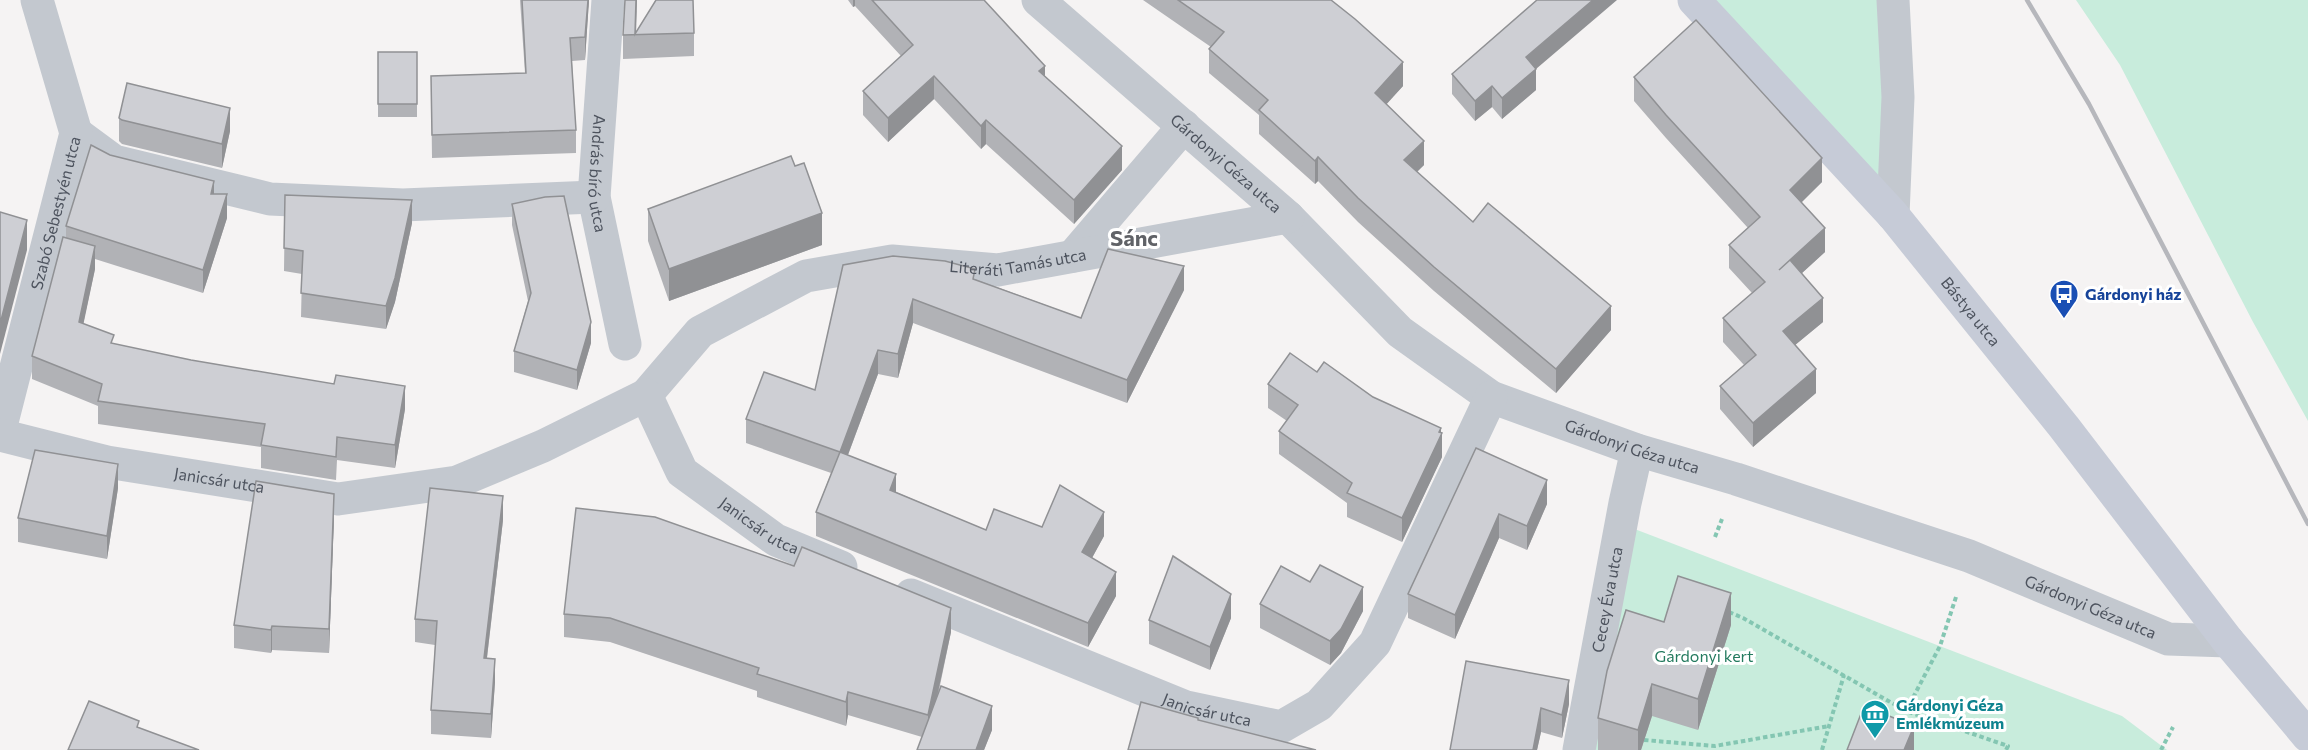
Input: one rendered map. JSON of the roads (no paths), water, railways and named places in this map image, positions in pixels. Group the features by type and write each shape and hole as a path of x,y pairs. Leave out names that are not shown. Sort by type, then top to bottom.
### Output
{"street":[{"name":"Szabó Sebestyén utca","path":"0,430 76,133 37,0"},
{"name":"András bíró utca","path":"608,0 594,197 625,344"},
{"name":"Gárdonyi Géza utca","path":"1038,0 1287,217 1400,332 1491,397 1637,450 1736,479 1968,556 2168,639 2228,641"},
{"name":"Bástya utca","path":"1694,0 1893,215 2064,428 2228,641"},
{"path":"1893,0 1898,97 1893,215"},
{"path":"1073,256 1184,126"},
{"path":"76,133 114,160 270,199 403,205 594,197"},
{"name":"Literáti Tamás utca","path":"646,394 700,332 806,276 892,261 998,270 1287,217"},
{"name":"Janicsár utca","path":"0,435 108,462 338,500 457,482 543,446 646,394 681,472 776,540 1186,707 1281,727 1319,705 1375,643 1491,397"},
{"name":"Cecey Éva utca","path":"1579,750 1637,450"},
{"path":"2228,641 2308,736"}],"railway":[{"path":"2027,0 2089,104 2308,524"}],"place":[{"name":"Gárdonyi ház","path":"2064,320"},
{"name":"Gárdonyi Géza Emlékmúzeum","path":"1875,740"}],"district":[{"name":"Sánc","path":"1134,238"}],"park label":[{"name":"Gárdonyi kert","path":"1704,656"}]}
